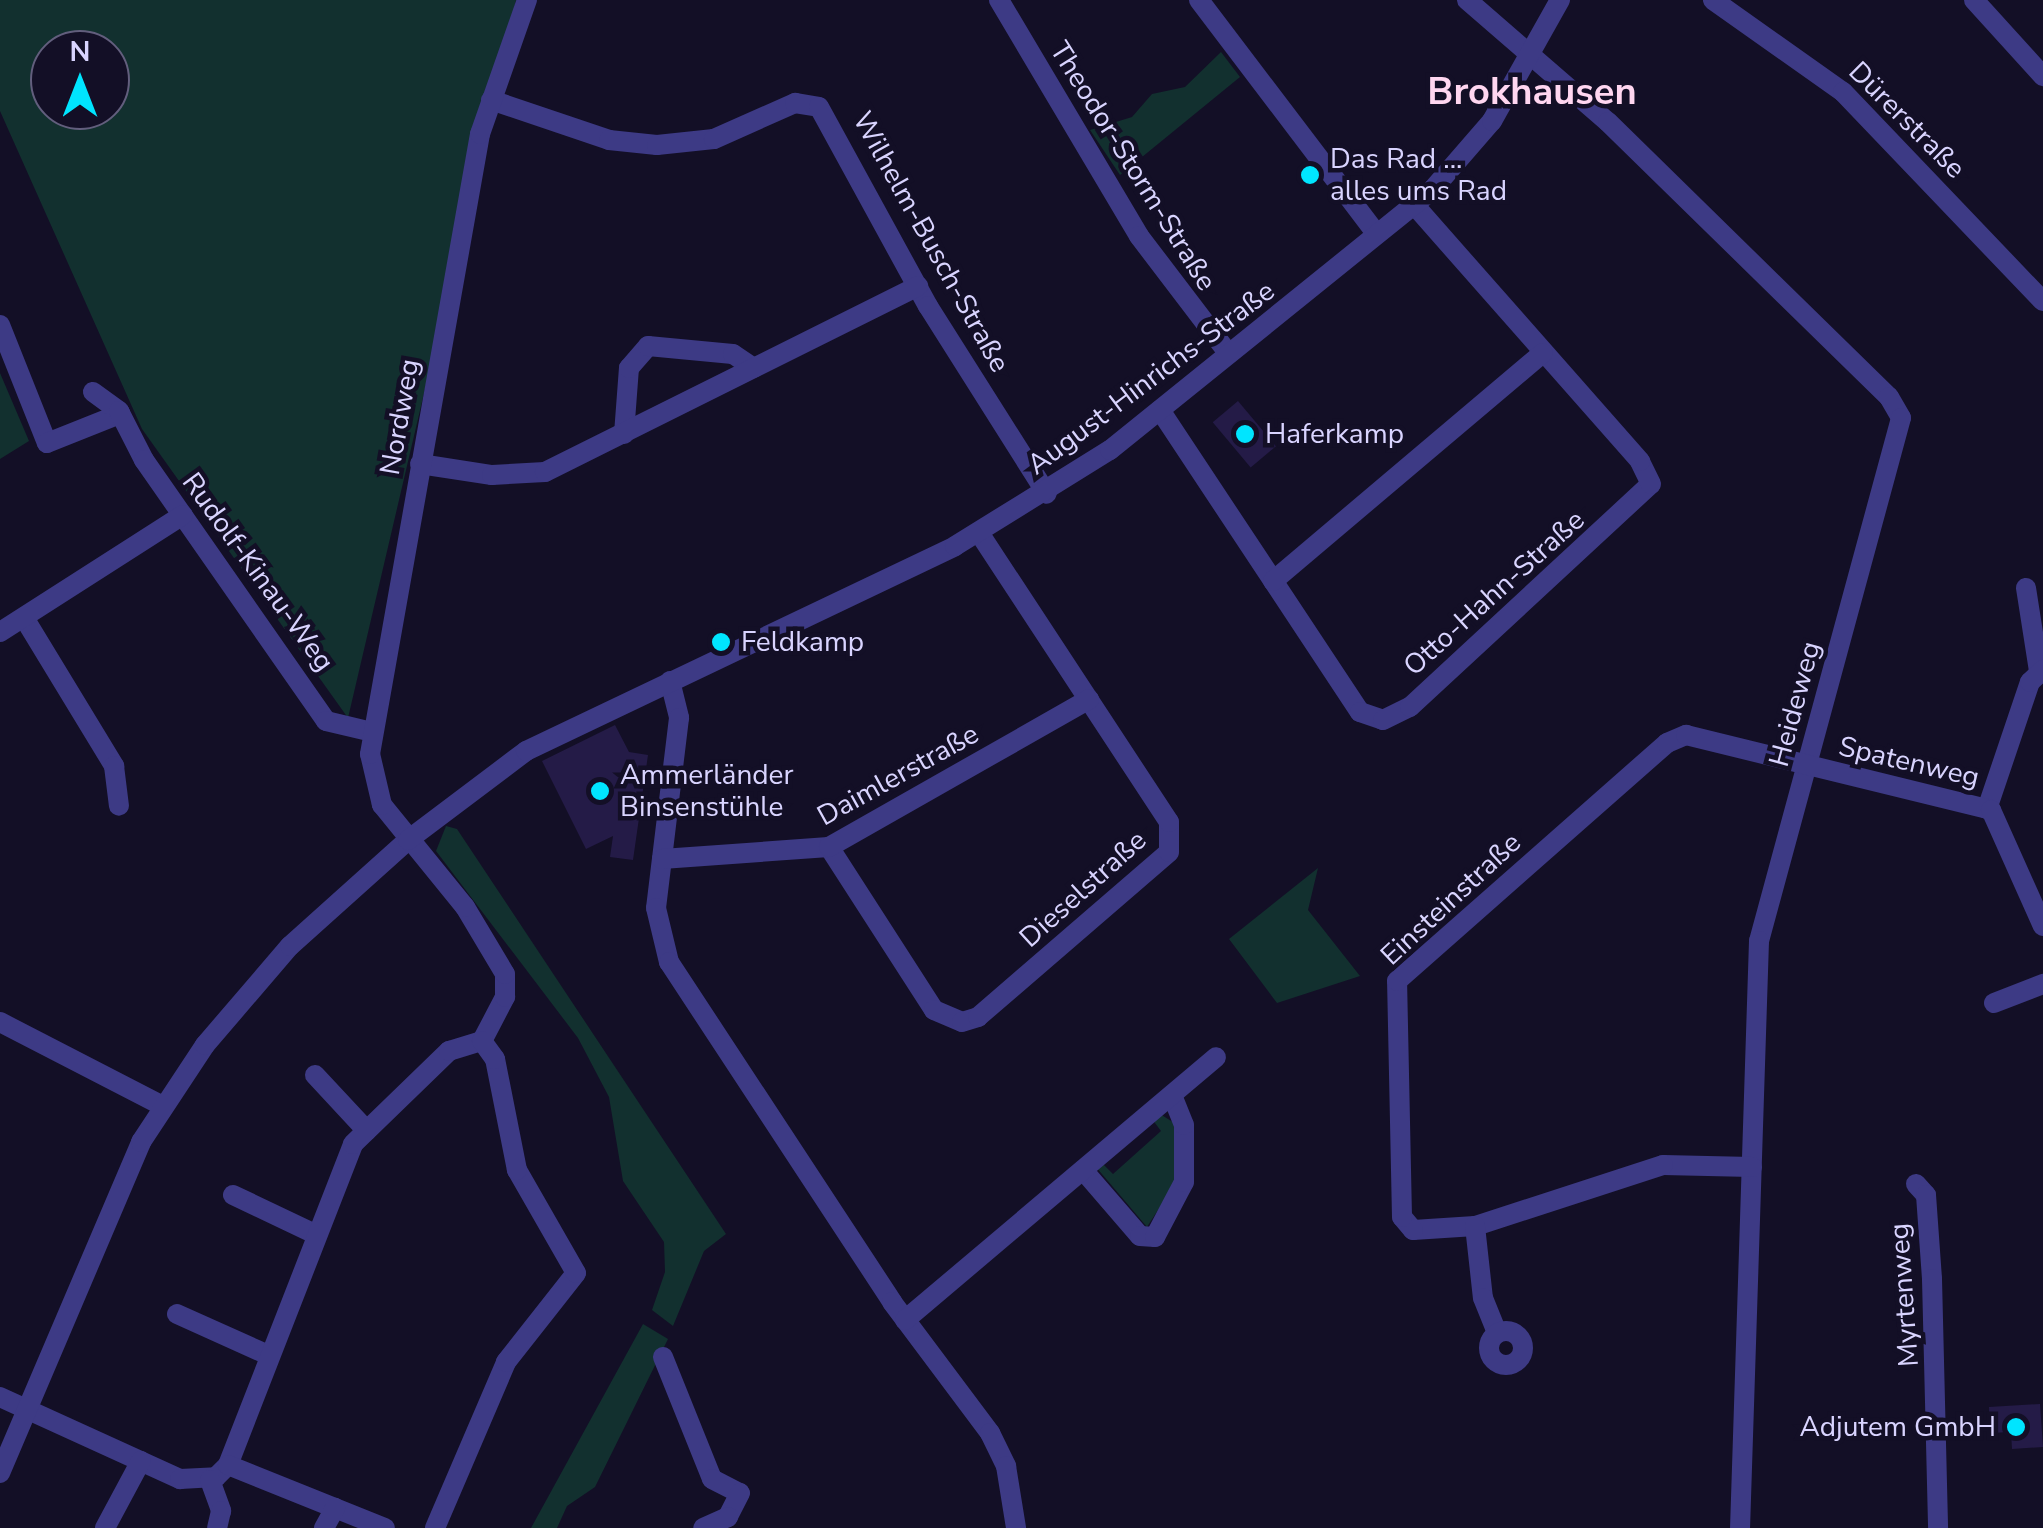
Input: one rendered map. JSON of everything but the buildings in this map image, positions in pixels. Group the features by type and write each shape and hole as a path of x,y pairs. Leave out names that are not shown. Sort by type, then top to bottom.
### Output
{"street":[{"name":"Nordweg","path":"482,1040 505,996 506,974 423,850 408,840 375,791 372,732 490,100 527,0"},
{"name":"Theodor-Storm-Straße","path":"999,0 1139,236 1229,354"},
{"path":"1199,0 1376,233"},
{"path":"1467,0 1531,54"},
{"name":"August-Hinrichs-Straße","path":"0,1473 30,1411 113,1201 163,1106 256,981 408,840 526,750 979,533 1047,494 1160,410 1414,206 1483,134 1560,0"},
{"name":"Dürerstraße","path":"1713,0 1872,118 2043,301"},
{"path":"1976,0 2043,76"},
{"name":"Heideweg","path":"1531,54 1899,412 1759,941 1740,1528"},
{"name":"Wilhelm-Busch-Straße","path":"490,100 609,140 658,146 714,139 788,105 814,105 832,120 918,286 1047,494"},
{"name":"Otto-Hahn-Straße","path":"1160,410 1363,715 1383,720 1410,707 1650,488 1640,461 1414,206"},
{"path":"420,464 535,474 624,434 918,286"},
{"path":"0,325 46,443 120,414"},
{"path":"624,434 630,368 648,346 732,354 754,368"},
{"path":"1273,580 1543,353"},
{"name":"Rudolf-Kinau-Weg","path":"94,392 120,414 183,514 326,721 372,732"},
{"path":"0,632 26,621 183,514"},
{"name":"Dieselstraße","path":"829,847 934,1010 956,1022 978,1017 1170,848 1166,817 979,533"},
{"path":"1987,808 2041,671 2026,588"},
{"path":"26,621 117,772 118,806"},
{"path":"670,681 679,714 657,916 673,971 905,1320 1000,1450 1016,1528"},
{"name":"Daimlerstraße","path":"662,859 829,847 1088,699"},
{"name":"Einsteinstraße","path":"1752,1167 1663,1165 1475,1226 1418,1230 1403,1221 1398,981 1676,737 1702,735 1806,765"},
{"name":"Spatenweg","path":"1806,765 1987,808 2043,926"},
{"path":"1994,1003 2043,984"},
{"path":"0,1022 163,1106"},
{"path":"0,1398 187,1482 210,1480 228,1465 266,1354 350,1149 448,1051 482,1040 494,1060 517,1170 576,1272 506,1362 436,1528"},
{"path":"905,1320 1216,1057"},
{"path":"315,1075 366,1130"},
{"path":"1082,1170 1140,1236 1155,1237 1184,1182 1183,1118 1172,1095"},
{"name":"Myrtenweg","path":"1916,1184 1926,1195 1932,1279 1938,1528"},
{"path":"233,1195 313,1234"},
{"path":"1475,1226 1482,1298 1496,1334"},
{"path":"177,1314 266,1354"},
{"path":"664,1357 712,1479 740,1494 728,1517 703,1528"},
{"path":"105,1528 141,1461"},
{"path":"228,1465 384,1528"},
{"path":"210,1480 222,1511 217,1528"},
{"path":"324,1528 334,1508"}],"green space":[{"path":"0,0 516,0 348,718 142,429 0,111"},
{"path":"1221,52 1240,77 1120,175 1090,130 1132,117 1152,94 1185,87"},
{"path":"0,373 29,441 0,459"},
{"path":"446,826 457,829 726,1234 704,1251 673,1326 652,1310 665,1272 664,1242 623,1181 609,1097 578,1038 436,851"},
{"path":"1318,868 1308,910 1360,976 1277,1003 1229,939"},
{"path":"1160,1114 1176,1124 1176,1182 1147,1227 1096,1167 1102,1163 1113,1174 1161,1131 1152,1119"},
{"path":"643,1324 668,1339 595,1487 567,1506 557,1528 531,1528"}],"place":[{"name":"Das Rad ... alles ums Rad","path":"1310,175"},
{"name":"Haferkamp","path":"1245,434"},
{"name":"Feldkamp","path":"721,642"},
{"name":"Ammerländer Binsenstühle","path":"600,791"},
{"name":"Adjutem GmbH","path":"2016,1427"}],"district":[{"name":"Brokhausen","path":"1532,92"}]}
